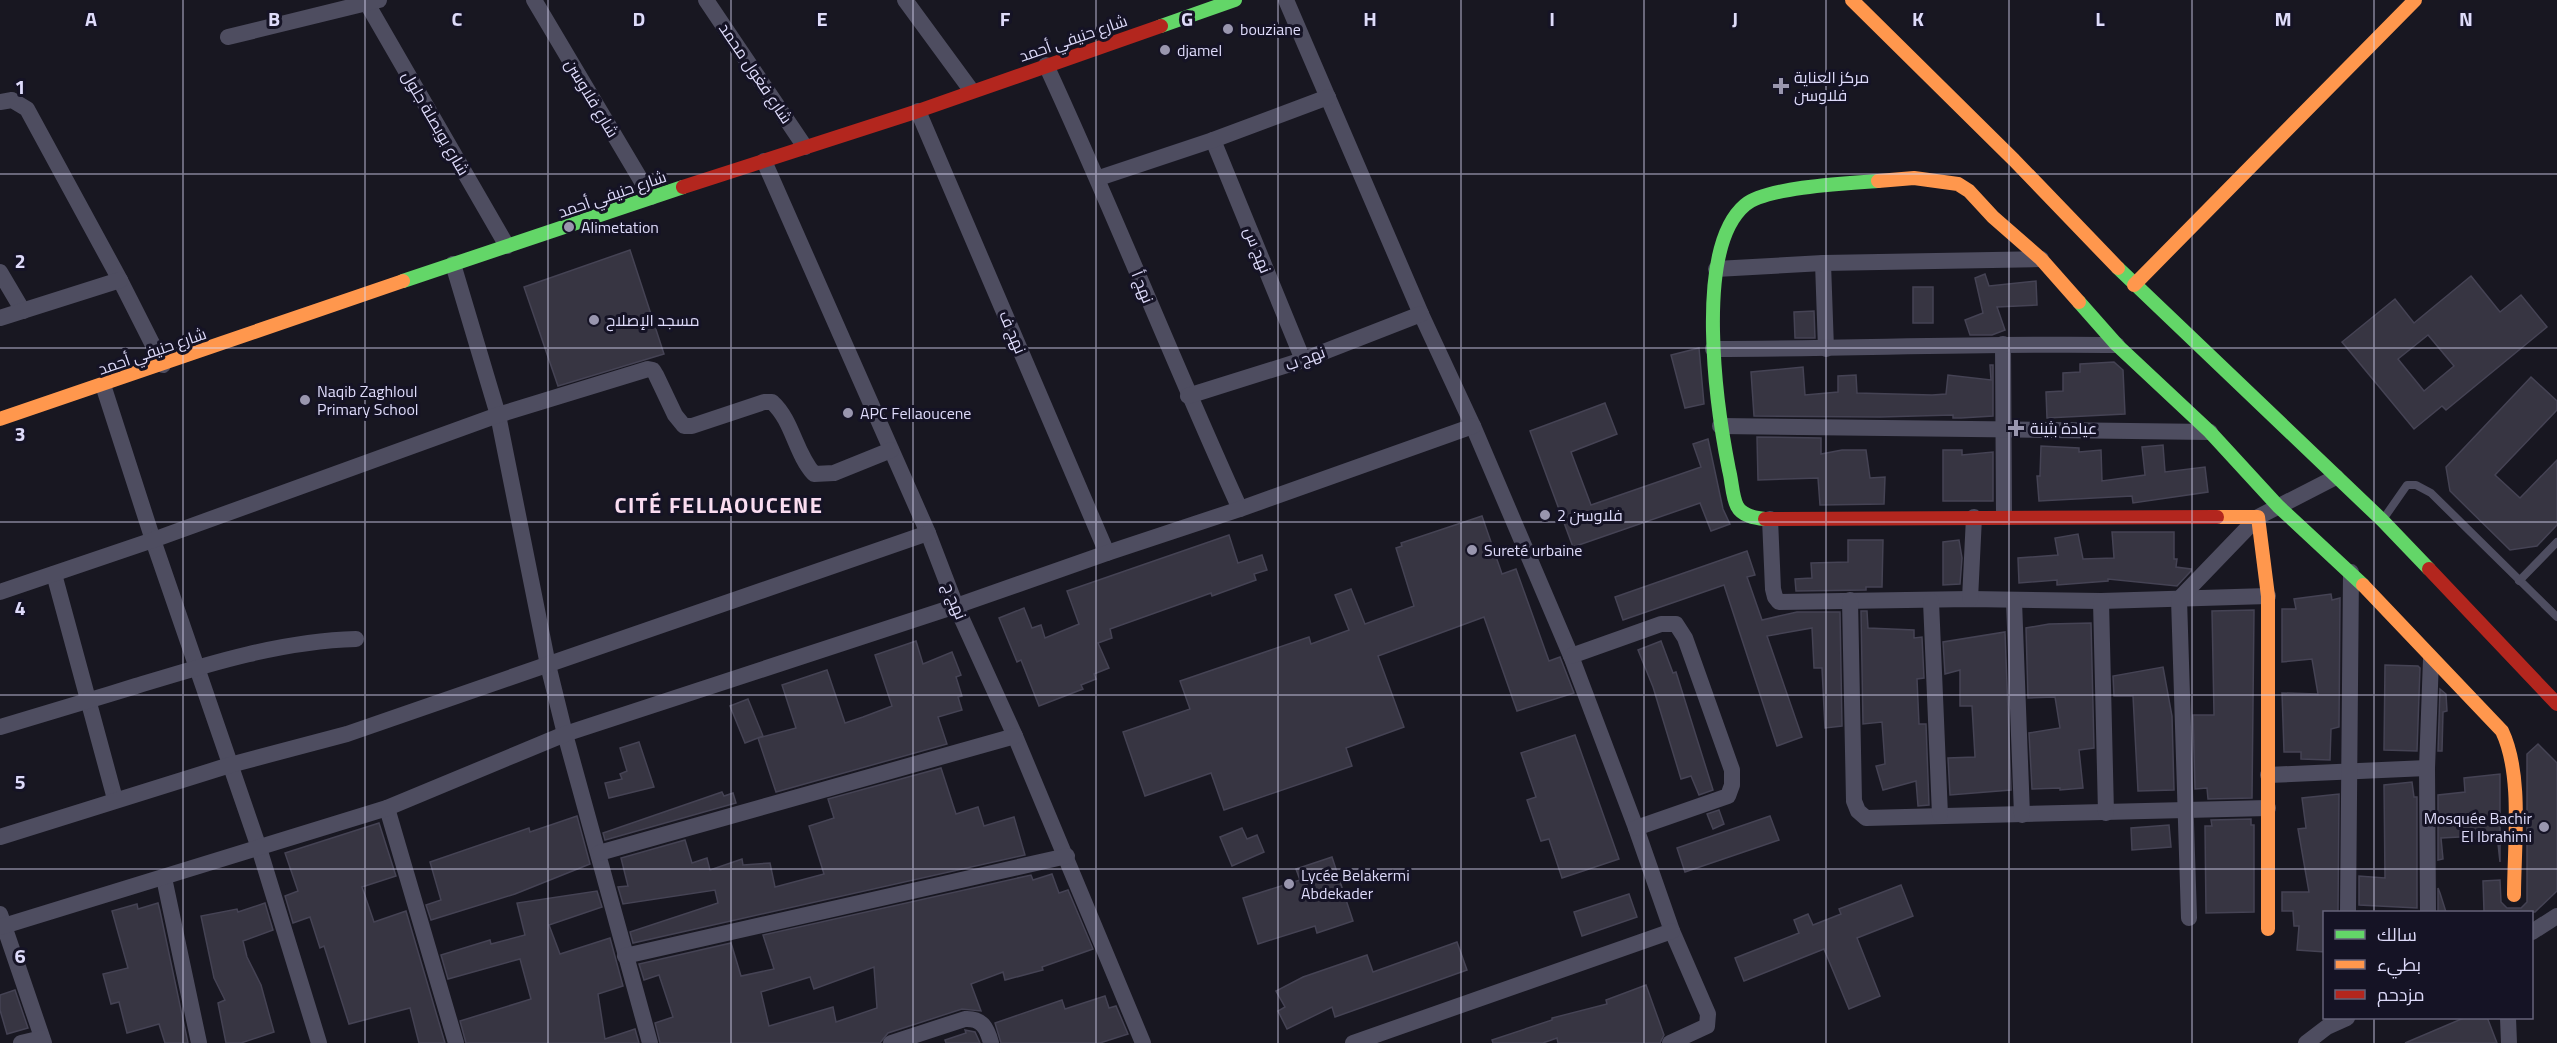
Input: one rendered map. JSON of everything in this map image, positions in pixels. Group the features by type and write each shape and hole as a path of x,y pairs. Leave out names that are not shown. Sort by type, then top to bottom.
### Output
{"street":[{"name":"شارع فلاوسن","path":"534,0 651,197"},
{"name":"شارع فغول محمد","path":"706,0 805,147"},
{"path":"905,0 971,90"},
{"name":"شارع حنيفي أحمد","path":"0,419 651,197 918,111 971,90 1235,0"},
{"path":"1286,0 1571,656 1672,931 1704,1004 1708,1021 1702,1030 1670,1043"},
{"path":"1852,0 2014,160 2134,285 2382,520 2557,704"},
{"path":"2134,285 2415,0"},
{"path":"228,37 370,1"},
{"name":"شارع بوبصلة جلول","path":"370,1 507,246"},
{"name":"نهج أ","path":"1046,65 1099,178 1188,396 1240,509"},
{"path":"1099,178 1213,140 1328,97"},
{"path":"0,102 12,100 27,109 120,280 163,365"},
{"name":"نهج ف","path":"918,111 1107,553"},
{"name":"نهج س","path":"1213,140 1303,360"},
{"name":"نهج ج","path":"764,161 928,532 956,606 1016,736 1143,1043"},
{"path":"2258,517 1770,519 1754,518 1742,512 1737,506 1720,426 1713,349 1716,268 1732,220 1745,205 1759,197 1827,185 1914,178 1958,184 1969,191 1993,217 2041,259 2117,345 2210,432 2278,506 2351,572 2431,659 2497,725 2510,748 2514,774 2514,895"},
{"path":"1716,268 1823,263 2041,259"},
{"path":"1823,263 1826,349"},
{"path":"453,264 498,415 548,665 565,734 650,1043"},
{"path":"0,272 23,311"},
{"path":"0,318 120,280"},
{"name":"نهج ب","path":"1188,396 1303,360 1421,314"},
{"path":"1713,349 1826,349 2003,344 2117,345"},
{"path":"2003,344 2004,517"},
{"path":"0,592 153,540 498,415 648,369 653,370 675,415 684,426 692,426 764,402 772,402 782,414 803,462 814,474 834,473 891,450"},
{"path":"103,385 153,540 199,666 259,848 319,1043"},
{"path":"21,1043 43,1040 1,922 164,878 387,808 565,734 956,606 1473,426"},
{"path":"1720,426 2210,432"},
{"path":"2189,918 2179,599 2258,517 2336,477"},
{"path":"1970,599 1974,517"},
{"path":"2258,517 2268,596 2268,929"},
{"path":"1770,519 1773,589 1777,600 2101,601 2268,596"},
{"path":"0,837 115,799 347,734 928,532"},
{"path":"2348,911 2351,572"},
{"path":"54,574 115,799"},
{"path":"1850,600 1854,801 1858,811 1866,818 2186,812 2268,808"},
{"path":"1930,601 1940,815"},
{"path":"2014,601 2022,815"},
{"path":"2101,601 2106,813"},
{"path":"1571,656 1661,624 1676,624 1685,638 1732,770 1732,785 1728,795 1636,828"},
{"path":"0,727 199,666 293,645 326,640 356,639"},
{"path":"2428,911 2427,768 2431,659"},
{"path":"599,853 1016,736"},
{"path":"2268,775 2427,768"},
{"path":"387,808 456,1043"},
{"path":"625,956 1066,856"},
{"path":"164,878 199,1043"},
{"path":"2533,931 2557,916"},
{"path":"1353,1043 1672,931"},
{"path":"891,1043 965,1018 974,1018 983,1024 991,1043"},
{"path":"2306,1043 2327,1027 2343,1019"},
{"path":"2508,1019 2509,1043"},
{"path":"1398,1027 1404,1043"}],"lane":[{"path":"2382,520 2407,485 2416,484 2431,493 2557,616"},
{"path":"2519,581 2557,542"}],"building":[{"name":"مسجد اﻹصلاح","path":"630,250 664,354 558,386 524,287"},
{"path":"1985,274 1989,286 2036,281 2037,305 1997,307 2005,330 1992,335 1970,335 1965,320 1983,313 1975,278"},
{"path":"2471,276 2500,312 2521,295 2547,327 2446,410 2442,406 2414,429 2342,342 2395,299 2414,323","holes":["2428,335 2454,366 2424,391 2398,359"]},
{"path":"1913,287 1933,287 1933,323 1913,323"},
{"path":"1814,311 1815,338 1795,338 1794,312"},
{"path":"1699,348 1704,404 1685,408 1671,355"},
{"path":"2114,362 2123,370 2125,414 2047,418 2046,392 2063,391 2063,373 2080,372 2080,364"},
{"path":"1990,365 1993,365 1993,416 1953,418 1953,415 1754,416 1751,372 1803,367 1805,395 1838,392 1838,376 1856,375 1857,393 1932,395 1946,394 1948,375 1991,380"},
{"path":"2531,377 2557,401 2557,410 2495,475 2520,498 2557,460 2557,525 2537,546 2510,550 2450,491 2446,467"},
{"path":"1605,403 1617,434 1571,452 1591,505 1701,467 1693,444 1708,439 1723,509 1730,524 1711,531 1700,503 1573,547 1530,431"},
{"path":"1757,437 1821,438 1821,454 1842,450 1866,450 1870,478 1885,477 1884,504 1820,505 1818,478 1758,480"},
{"path":"2163,445 2165,472 2205,467 2208,492 2133,503 2132,496 2039,501 2037,476 2040,476 2041,446 2079,448 2079,452 2101,450 2102,481 2145,475 2142,447"},
{"path":"1943,450 1962,450 1962,455 1993,452 1993,501 1943,501"},
{"path":"1482,516 1502,574 1516,569 1549,661 1560,657 1574,693 1517,711 1484,617 1378,656 1404,727 1346,748 1352,766 1224,810 1211,773 1145,796 1123,732 1190,709 1180,681 1309,637 1311,644 1349,630 1335,595 1351,589 1365,624 1414,606 1396,548 1402,546 1401,543"},
{"path":"2112,532 2174,532 2176,567 2191,569 2191,571 2177,586 2108,579 2108,581 2057,585 2057,580 2019,583 2018,558 2058,555 2055,538 2078,534 2083,559 2114,558"},
{"path":"1229,535 1238,563 1262,555 1267,570 1254,574 1256,580 1212,596 1211,593 1110,629 1112,638 1098,643 1109,668 1094,674 1096,679 1081,685 1083,689 1039,706 1021,660 1017,662 999,618 1024,608 1032,628 1041,625 1045,638 1079,624 1067,591"},
{"path":"1848,540 1883,540 1882,587 1866,587 1866,590 1796,591 1795,579 1812,578 1811,563 1848,562"},
{"path":"1959,540 1962,558 1960,584 1943,585 1943,542"},
{"path":"1747,551 1755,575 1747,577 1762,620 1797,612 1840,612 1842,726 1825,728 1822,668 1814,668 1812,628 1767,636 1802,737 1777,746 1724,585 1623,620 1615,597"},
{"path":"2331,594 2332,600 2340,598 2339,727 2331,729 2330,760 2301,759 2301,752 2284,752 2282,693 2318,694 2312,659 2282,662 2282,609 2296,609 2294,599"},
{"path":"2254,610 2252,798 2208,799 2207,788 2195,789 2193,715 2214,715 2212,611"},
{"path":"1861,611 1867,611 1868,628 1914,630 1914,638 1922,637 1924,678 1917,679 1919,724 1926,724 1929,805 1918,806 1916,781 1883,790 1876,766 1885,764 1882,722 1863,724"},
{"path":"2091,623 2094,748 2079,750 2083,788 2032,789 2029,733 2060,728 2055,697 2028,698 2026,628 2049,624"},
{"path":"2005,632 2011,790 1950,795 1948,758 1975,757 1972,706 1960,706 1960,670 1945,674 1943,642"},
{"path":"916,641 923,664 952,652 961,675 956,677 962,696 958,697 962,710 938,717 947,744 776,792 758,738 796,728 782,685 827,670 845,723 892,706 875,655"},
{"path":"1661,641 1673,673 1676,672 1713,790 1699,795 1691,776 1681,779 1653,687 1638,650"},
{"path":"2385,665 2418,666 2420,668 2417,751 2384,750"},
{"path":"2163,667 2172,716 2174,790 2138,791 2133,696 2114,696 2113,676"},
{"path":"2440,689 2446,694 2447,711 2443,712 2442,751 2438,751"},
{"path":"748,699 763,736 745,743 730,706"},
{"path":"1575,735 1619,859 1562,878 1549,839 1541,841 1527,800 1536,797 1521,753"},
{"path":"639,742 654,787 609,798 605,783 622,779 620,774 627,771 620,748"},
{"name":"Mosquée Bachir El Ibrahimi","path":"2538,744 2557,763 2557,891 2535,912 2484,911 2483,881 2500,880 2501,902 2507,908 2521,908 2527,902 2527,754"},
{"path":"941,768 956,814 978,807 984,826 1014,817 1025,855 633,943 630,932 718,903 715,890 623,904 618,887 628,886 621,858 685,840 692,863 707,858 710,870 742,859 743,865 770,863 775,887 824,874 809,826 834,818 828,799"},
{"path":"2500,774 2500,862 2497,835 2441,838 2443,859 2438,860 2438,795 2465,792 2464,778"},
{"path":"2412,782 2414,797 2417,797 2417,908 2359,905 2359,876 2385,878 2384,785"},
{"path":"722,792 724,796 733,793 736,803 605,840 603,833"},
{"path":"2339,794 2338,911 2323,911 2323,952 2297,950 2299,926 2294,926 2293,911 2282,911 2282,892 2309,892 2298,829 2306,828 2302,798"},
{"path":"1719,810 1724,824 1713,829 1707,814"},
{"path":"577,816 590,864 515,894 431,920 426,905 441,900 430,862 529,828 530,832"},
{"path":"1770,816 1779,840 1685,872 1677,848"},
{"path":"2251,819 2251,825 2254,825 2254,912 2206,913 2205,826 2212,826 2211,820"},
{"path":"379,823 396,876 362,887 374,922 406,911 445,1043 419,1043 410,1008 349,1024 324,946 320,948 310,917 293,923 285,896 298,891 285,853"},
{"path":"2169,825 2171,847 2132,850 2131,828"},
{"path":"1242,828 1247,839 1257,835 1264,852 1232,866 1220,837"},
{"path":"1332,857 1353,921 1317,933 1315,926 1258,944 1243,898 1300,880 1296,869"},
{"path":"1052,874 1059,893 1068,890 1093,949 1042,967 1043,970 1005,980 1003,972 971,984 981,1011 962,1009 888,1033 880,1043 660,1043 655,1023 673,1017 659,975 644,980 639,964 731,943 741,976 774,969 763,935 1031,875 1033,880","holes":["874,967 877,1008 836,1022 833,1007 769,1026 761,992 810,977 814,989"]},
{"path":"1901,885 1913,916 1857,938 1880,996 1849,1009 1824,949 1744,981 1735,958 1799,933 1794,920 1808,914 1813,925 1841,914 1839,909"},
{"path":"2438,888 2446,911 2438,911"},
{"path":"597,891 602,907 549,925 560,954 610,938 623,986 598,994 605,1039 635,1029 639,1043 466,1043 460,1021 531,999 520,959 448,979 441,955 490,940 491,944 525,935 517,903"},
{"path":"1629,894 1637,917 1582,936 1574,912"},
{"path":"158,903 188,1043 165,1043 159,1024 127,1033 119,1002 111,1004 103,974 128,968 112,911 137,904 138,909"},
{"path":"265,903 273,930 243,941 247,957 261,985 274,1032 241,1043 226,1043 218,1003 225,1000 214,978 201,916 237,909 238,912"},
{"path":"1457,942 1467,970 1335,1017 1332,1007 1287,1029 1278,1011 1285,1007 1276,991 1303,977 1367,955 1373,972"},
{"path":"1646,985 1664,1035 1660,1043 1558,1043 1557,1038 1543,1043 1493,1043 1492,1040 1552,1020 1552,1018 1607,1004 1606,1000"},
{"path":"15,990 28,1028 7,1034 0,1010 0,995"},
{"path":"1105,996 1109,1008 1116,1006 1128,1034 1100,1043 1001,1043 995,1023 1062,1000 1065,1009"},
{"path":"2461,1019 2488,1019 2497,1043 2405,1043"},
{"path":"965,1030 975,1032 980,1043 946,1043 945,1040 966,1033"}],"traffic: fast":[{"path":"1161,26 1235,0"},
{"path":"1765,519 1745,514 1737,506 1719,409 1713,332 1714,292 1719,257 1729,227 1745,205 1770,194 1808,187 1878,181"},
{"path":"403,281 683,187"},
{"path":"2118,268 2382,520 2429,569"},
{"path":"2079,302 2117,345 2210,432 2278,506 2363,585"}],"traffic: slow":[{"path":"1852,0 2014,160 2118,268"},
{"path":"2134,285 2415,0"},
{"path":"1878,181 1914,178 1958,184 1969,191 1993,217 2041,259 2079,302"},
{"path":"0,419 403,281"},
{"path":"2217,517 2258,517 2268,596 2268,929"},
{"path":"2363,585 2502,731 2509,749 2515,789 2514,895"}],"traffic: jam":[{"path":"683,187 918,111 1161,26"},
{"path":"1765,519 2217,517"},
{"path":"2429,569 2557,704"}],"place":[{"name":"bouziane","path":"1228,29"},
{"name":"djamel","path":"1165,50"},
{"name":"مركز العناية فلاوسن","path":"1781,86"},
{"name":"Alimetation","path":"569,227"},
{"name":"مسجد اﻹصلاح","path":"594,320"},
{"name":"Naqib Zaghloul Primary School","path":"305,400"},
{"name":"APC Fellaoucene","path":"848,413"},
{"name":"عيادة بثينة","path":"2016,428"},
{"name":"فلاوسن 2","path":"1545,515"},
{"name":"Sureté urbaine","path":"1472,550"},
{"name":"Mosquée Bachir El Ibrahimi","path":"2544,827"},
{"name":"Lycée Belakermi Abdekader","path":"1289,884"}],"district":[{"name":"CITÉ FELLAOUCENE","path":"719,505"}]}
